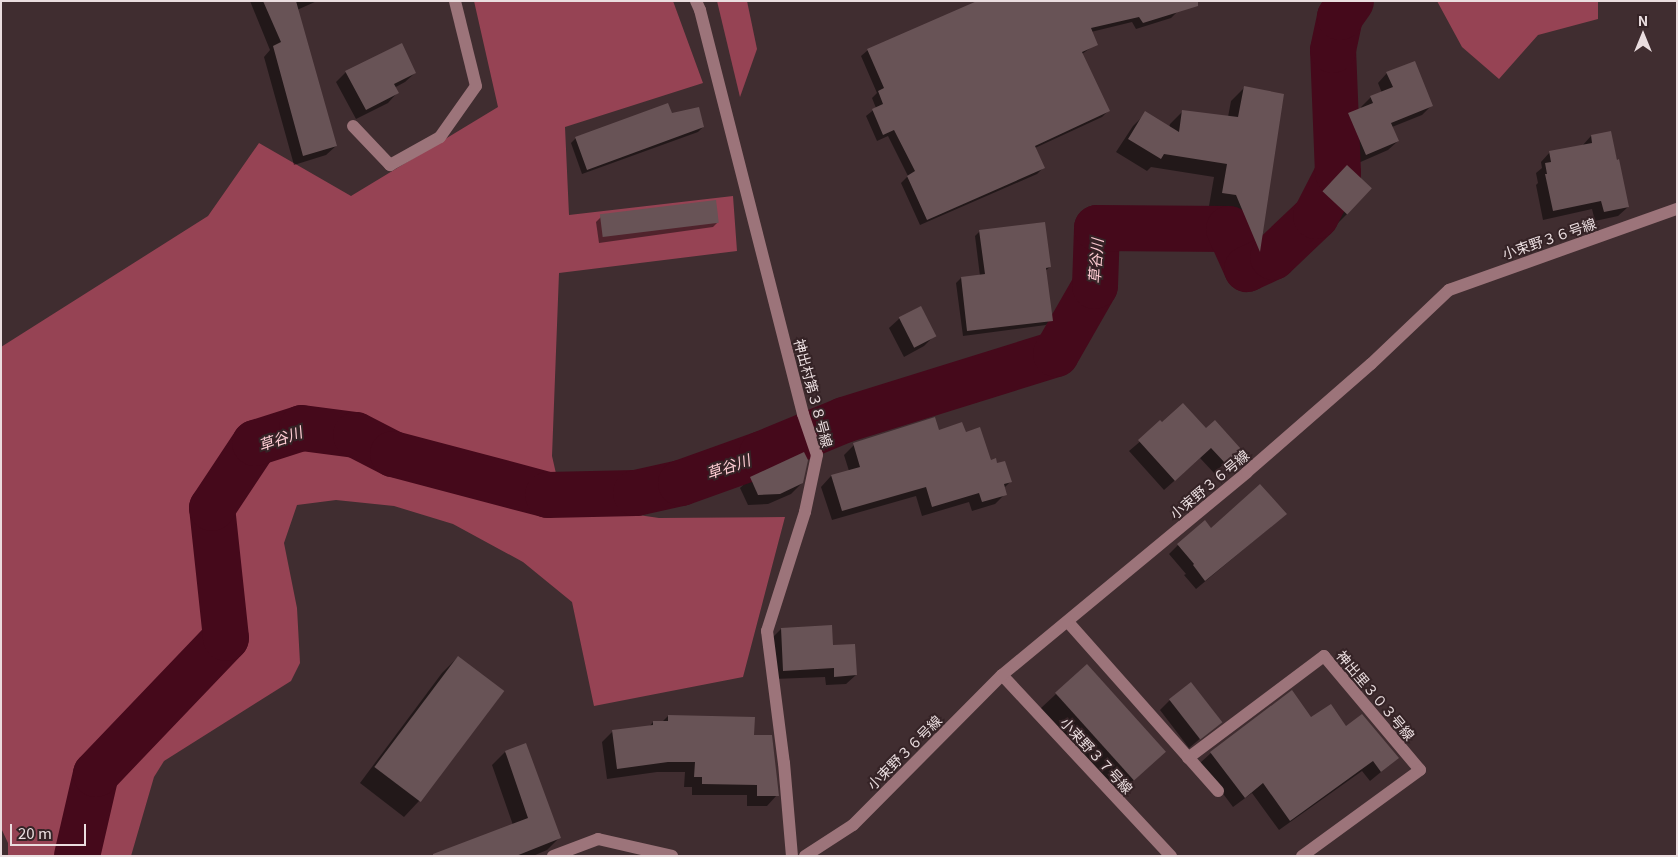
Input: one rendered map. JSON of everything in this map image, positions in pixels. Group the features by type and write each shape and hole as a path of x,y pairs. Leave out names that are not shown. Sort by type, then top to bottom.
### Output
{"street":[{"path":"353,126 390,165 440,137 476,86 455,1"},
{"name":"神出村第３８号線","path":"696,1 803,414 817,455 805,512 766,631 784,763 792,856"},
{"name":"小束野３６号線","path":"805,856 853,824 1002,675 1262,459 1371,364 1449,290 1677,210"},
{"path":"1068,622 1218,791"},
{"name":"神出里３０３号線","path":"1188,758 1324,656 1420,770 1302,856"},
{"name":"小束野３７号線","path":"1002,675 1171,856"},
{"path":"552,856 598,840 672,856"}],"shaded area":[{"path":"474,1 673,1 703,83 565,127 569,215 733,196 737,251 559,273 552,456 563,504 659,518 785,517 743,677 594,706 572,602 523,562 453,524 394,506 336,500 297,505 284,543 297,608 300,663 291,681 164,761 154,777 131,856 8,856 8,843 1,828 1,347 208,216 259,143 351,196 498,107"},
{"path":"717,1 747,1 757,49 740,97"},
{"path":"1437,1 1598,1 1598,19 1538,35 1499,79 1462,47"}],"building":[{"path":"263,1 296,1 337,146 303,156 273,46 281,42"},
{"path":"977,1 1198,1 1198,6 1143,23 1139,17 1091,28 1098,45 1082,52 1110,111 1035,146 1045,168 927,220 907,176 915,171 894,130 883,135 872,109 883,104 878,91 884,88 867,49"},
{"path":"402,43 416,73 394,84 399,93 366,110 345,71"},
{"path":"1415,61 1433,106 1391,123 1399,141 1366,155 1348,113 1373,103 1370,96 1393,87 1386,72"},
{"path":"1244,86 1284,94 1260,252 1236,195 1222,193 1227,164 1164,154 1161,159 1128,139 1145,111 1179,132 1182,110 1238,117"},
{"path":"668,103 672,113 699,107 704,127 587,170 575,137"},
{"path":"1611,131 1629,207 1604,212 1601,201 1553,211 1545,174 1547,174 1545,163 1551,162 1549,151 1592,143 1591,135"},
{"path":"1347,165 1372,188 1347,215 1322,191"},
{"path":"716,200 719,223 603,237 600,214"},
{"path":"1045,222 1051,267 1046,268 1053,321 967,331 961,277 985,274 979,230"},
{"path":"921,306 936,336 914,348 899,317"},
{"path":"1183,403 1206,428 1215,420 1241,449 1225,463 1211,448 1175,481 1138,440"},
{"path":"935,417 939,430 962,422 966,432 980,427 991,460 996,458 997,463 1005,461 1012,482 1004,484 1007,495 982,502 979,493 932,507 926,487 842,511 831,475 860,467 853,443"},
{"path":"804,452 808,460 803,483 780,494 758,495 750,477"},
{"path":"1260,484 1287,514 1205,581 1177,544 1205,520 1211,528"},
{"path":"832,625 833,645 855,644 857,675 834,677 834,668 783,671 781,628"},
{"path":"458,656 504,691 421,802 374,767"},
{"path":"1087,664 1166,752 1134,780 1055,693"},
{"path":"1191,682 1222,722 1200,739 1169,699"},
{"path":"1292,690 1311,717 1331,704 1346,726 1362,714 1399,758 1381,772 1373,761 1290,821 1263,783 1245,798 1210,752"},
{"path":"668,715 755,717 754,735 772,735 779,796 757,796 757,785 702,784 702,777 694,777 695,762 668,762 617,769 612,730 653,725 653,721 668,721"},
{"path":"526,743 561,838 516,856 433,856 433,854 528,818 505,751"}],"waterway":[{"name":"草谷川","path":"77,856 96,774 226,638 212,508 255,443 302,428 356,435 393,454 548,495 636,493 681,483 762,454 844,420 1056,354 1095,286 1097,228 1229,229 1247,269 1273,257 1316,216 1338,173 1333,50 1340,17 1351,1"}]}
